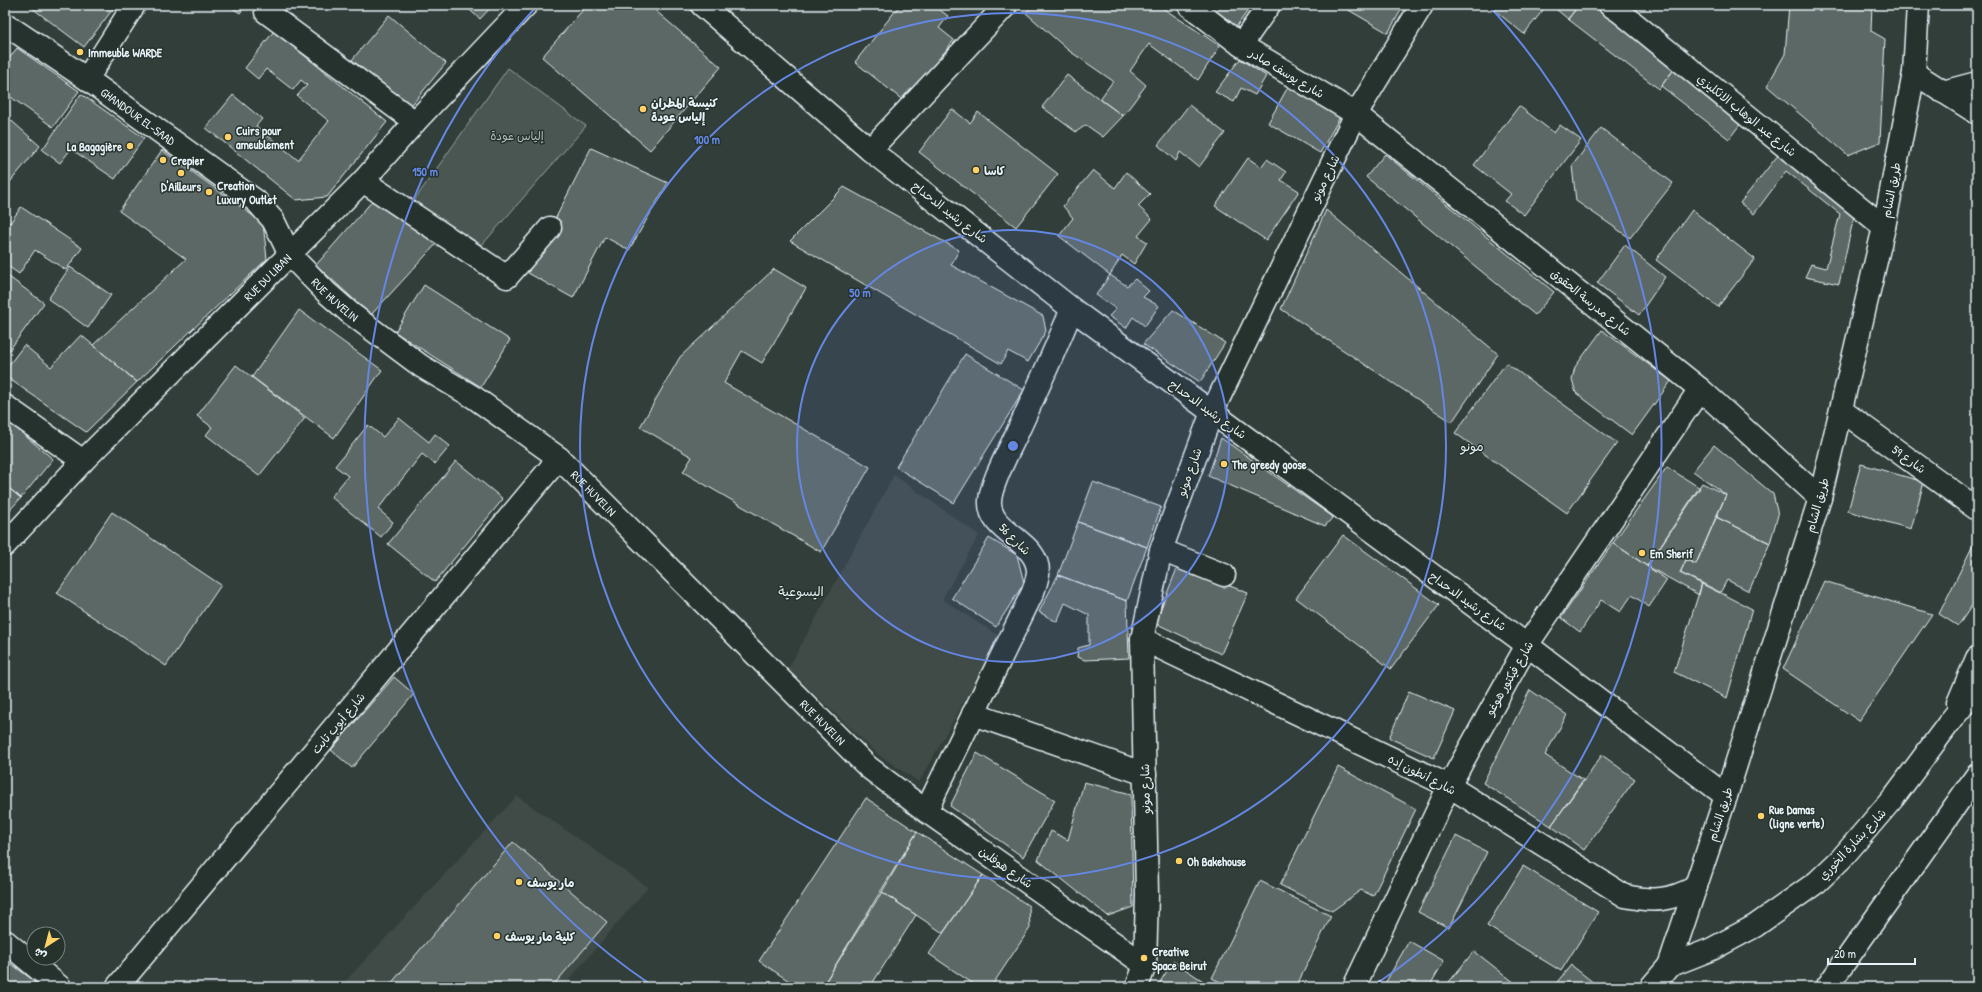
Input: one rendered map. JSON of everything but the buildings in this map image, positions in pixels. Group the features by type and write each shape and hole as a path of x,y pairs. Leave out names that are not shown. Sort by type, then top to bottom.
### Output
{"street":[{"path":"87,79 134,5"},
{"path":"272,5 266,12 415,122"},
{"name":"RUE DU LIBAN","path":"5,545 83,461 363,181 415,122 526,5"},
{"name":"شارع رشيد الدحداح","path":"702,5 870,150 1072,309 1527,645 1726,796"},
{"path":"870,150 1006,5"},
{"path":"1189,5 1241,45"},
{"name":"شارع يوسف صادر","path":"1269,5 1241,45 1356,114"},
{"name":"شارع مونو","path":"1137,987 1145,965 1147,895 1142,640 1161,550 1212,412 1356,114 1422,5"},
{"name":"شارع عبد الوهاب الانكليزي","path":"1610,5 1619,10 1884,227"},
{"name":"طريق الشام","path":"1651,987 1669,966 1726,796 1820,498 1884,227 1914,73 1918,5"},
{"name":"GHANDOUR EL-SAAD","path":"5,24 87,79 256,201 273,220 290,255"},
{"path":"1914,73 1977,113"},
{"path":"1942,92 1977,83"},
{"name":"شارع مدرسة الحقوق","path":"1356,114 1700,389 1820,498"},
{"path":"363,181 507,278 550,228"},
{"name":"RUE HUVELIN","path":"290,255 315,281 350,313 421,366 476,398 559,458 868,767"},
{"name":"شارع 56","path":"926,811 1033,592 1038,574 1036,563 1029,550 1004,529 996,520 991,510 990,501 992,491 1072,309"},
{"name":"شارع فيكتور هوغو","path":"1354,987 1449,786 1527,645 1700,389"},
{"path":"5,406 83,461"},
{"name":"شارع 59","path":"1841,410 1977,509"},
{"name":"شارع أيوب تابت","path":"116,987 559,458"},
{"path":"1161,550 1224,575"},
{"name":"شارع أنطون إده","path":"1142,640 1449,786 1625,896 1643,900 1661,900 1679,896 1696,887"},
{"path":"1952,719 1977,658"},
{"name":"شارع بشارة الخوري","path":"1669,966 1712,949 1755,926 1817,882 1841,859 1894,797 1977,688"},
{"path":"973,714 1145,774"},
{"name":"شارع هوفلين","path":"868,767 926,811 1145,965"},
{"path":"1827,987 1977,775"},
{"path":"5,942 60,987"}],"shaded area":[{"path":"894,475 979,535 942,599 1000,637 919,782 879,755 788,669"},
{"name":"كلية مار يوسف","path":"517,796 648,887 563,987 340,987"}],"green space":[{"name":"إلياس عودة","path":"508,68 586,126 482,245 413,202"}],"place":[{"name":"Immeuble WARDE","path":"80,52"},
{"name":"كنيسة المطران إلياس عودة","path":"643,109"},
{"name":"Cuirs pour ameublement","path":"228,137"},
{"name":"La Bagagière","path":"130,146"},
{"name":"Crepier","path":"163,160"},
{"name":"كاسا","path":"976,170"},
{"name":"D'Ailleurs","path":"181,173"},
{"name":"Creation Luxury Outlet","path":"209,192"},
{"name":"The greedy goose","path":"1224,464"},
{"name":"Em Sherif","path":"1642,553"},
{"name":"Rue Damas (ligne verte)","path":"1761,816"},
{"name":"Oh Bakehouse","path":"1179,861"},
{"name":"مار يوسف","path":"519,882"},
{"name":"كلية مار يوسف","path":"497,936"},
{"name":"Creative Space Beirut","path":"1144,958"}],"district":[{"name":"مونو","path":"1472,446"},
{"name":"اليسوعية","path":"801,591"}]}
